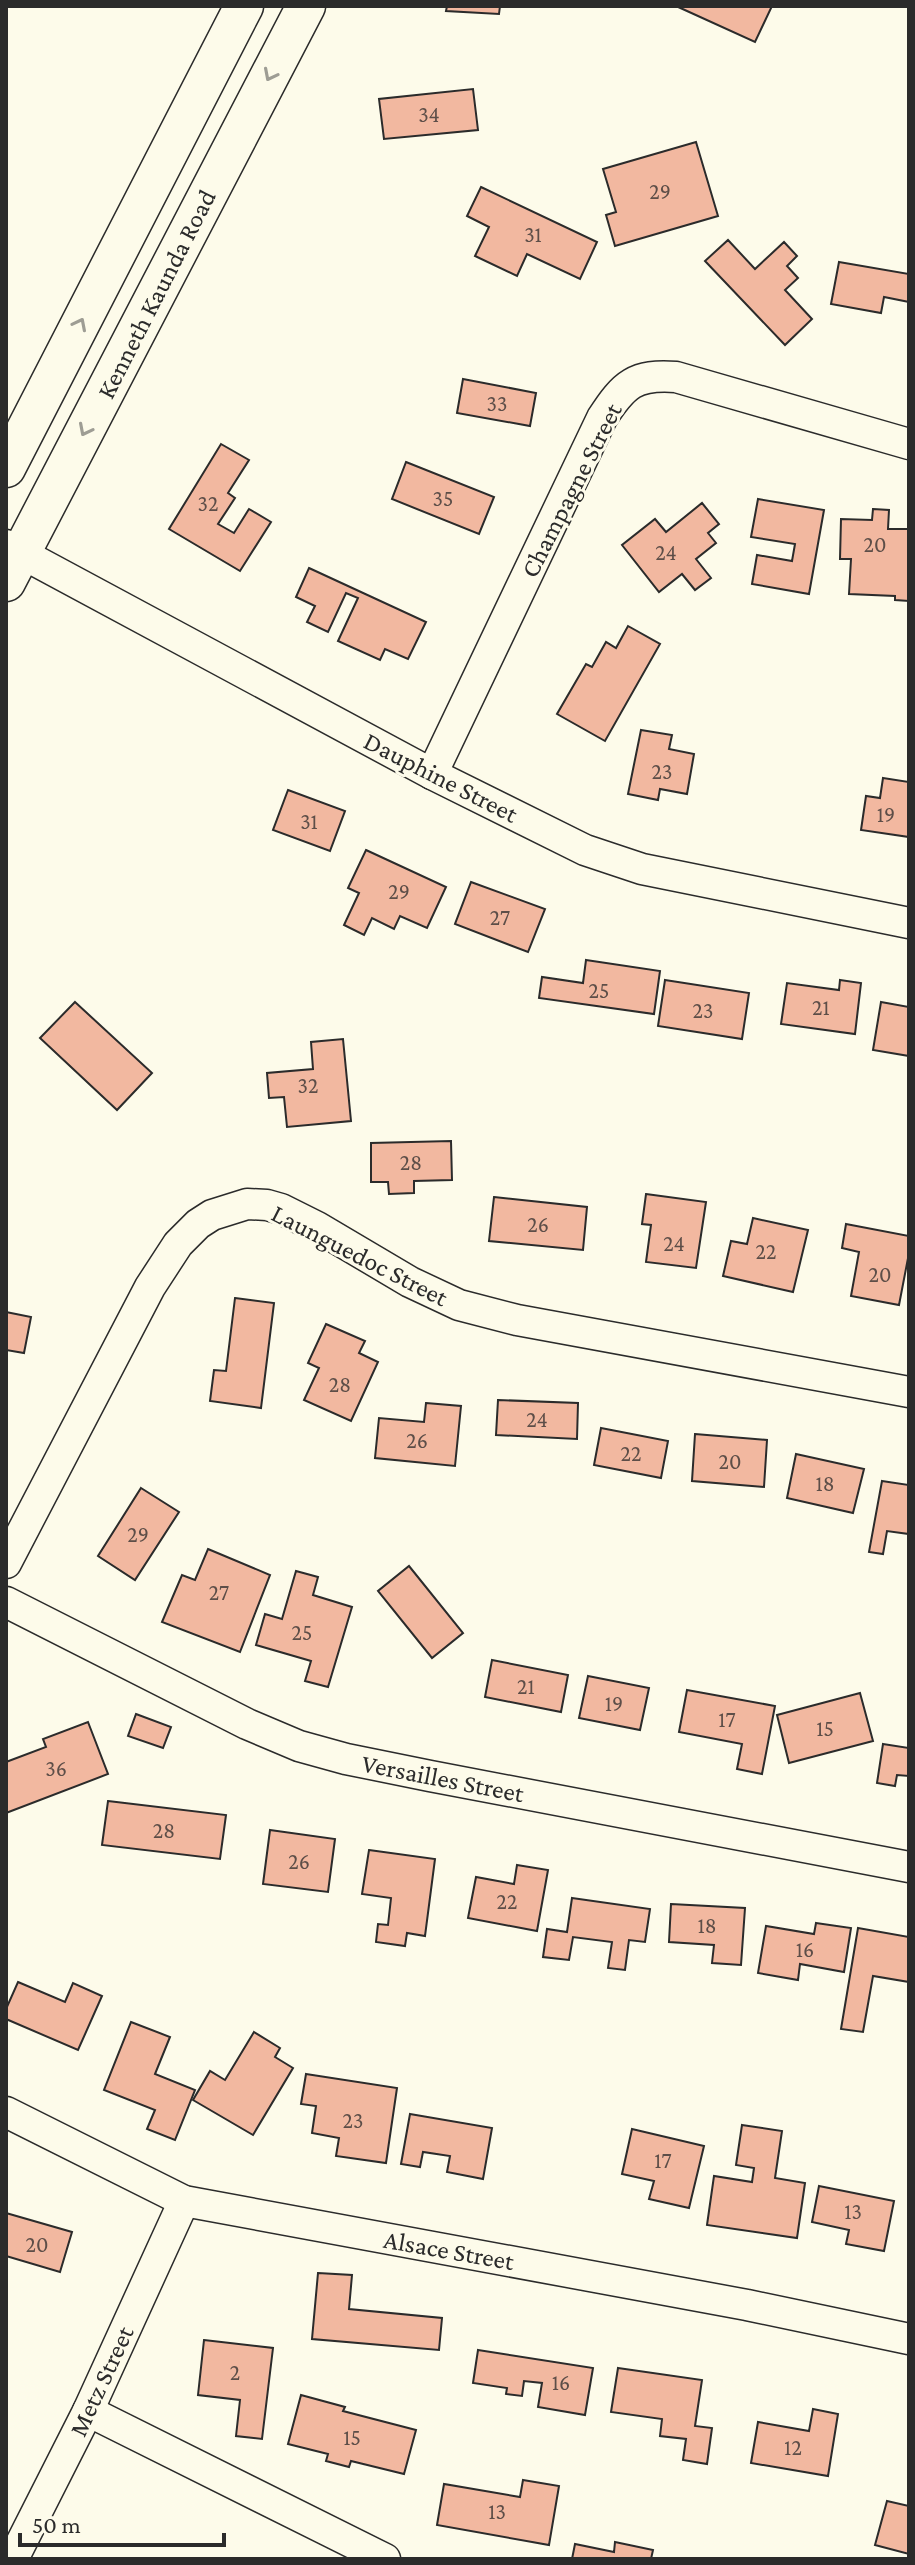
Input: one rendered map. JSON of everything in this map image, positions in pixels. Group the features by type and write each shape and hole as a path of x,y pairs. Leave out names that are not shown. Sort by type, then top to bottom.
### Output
{"main road":[{"name":"Kenneth Kaunda Road","path":"6,468 244,6"},
{"name":"Kenneth Kaunda Road","path":"11,560 306,6"}],"street":[{"name":"Champagne Street","path":"432,774 602,418 617,395 634,380 655,376 676,377 909,444"},
{"name":"Dauphine Street","path":"11,560 585,850 642,869 909,923"},
{"name":"Launguedoc Street","path":"6,1563 150,1287 178,1244 205,1220 247,1204 281,1209 410,1282 459,1305 517,1320 909,1392"},
{"name":"Versailles Street","path":"6,1602 247,1724 299,1746 430,1776 909,1867"},
{"name":"Alsace Street","path":"6,2112 184,2201 731,2302 909,2339"},
{"name":"Metz Street","path":"13,2559 88,2411 184,2201"},
{"path":"88,2411 385,2559"}],"building":[{"path":"447,6 500,6 499,14 446,11"},
{"path":"676,6 772,6 755,42"},
{"path":"473,89 478,130 384,139 379,99"},
{"path":"696,142 718,216 615,246 606,215 616,212 603,169"},
{"path":"481,187 597,242 580,279 527,254 517,276 475,256 489,227 467,216"},
{"path":"728,240 755,269 784,242 797,256 787,266 798,278 785,290 812,319 785,345 705,261"},
{"path":"839,262 909,274 909,302 884,297 881,313 831,304"},
{"path":"463,379 536,393 530,426 457,413"},
{"path":"221,444 249,460 228,493 235,498 218,524 234,533 249,509 271,522 240,571 169,529"},
{"path":"406,462 494,497 479,534 392,499"},
{"path":"758,499 824,510 809,594 752,584 757,555 792,561 795,544 751,537"},
{"path":"702,503 719,524 708,533 716,543 696,559 711,578 695,590 682,574 659,592 622,545 655,519 666,532"},
{"path":"873,509 889,510 888,529 909,529 909,601 895,600 895,596 849,594 851,559 840,559 841,519 872,520"},
{"path":"309,568 426,622 408,659 385,649 380,660 338,641 358,598 346,593 328,632 307,622 315,606 296,597"},
{"path":"628,626 660,644 605,741 557,714 586,664 592,667 606,642 616,648"},
{"path":"641,730 672,735 669,749 694,754 687,794 660,789 658,800 628,794"},
{"path":"883,778 909,782 909,837 861,830 866,796 880,798"},
{"path":"288,790 345,811 330,851 273,830"},
{"path":"366,850 446,887 427,928 400,916 394,929 372,918 364,935 344,925 359,893 348,888"},
{"path":"471,882 545,909 528,952 455,924"},
{"path":"586,960 660,971 654,1014 539,998 542,977 583,983"},
{"path":"665,980 749,993 742,1039 658,1026"},
{"path":"840,980 861,983 855,1034 781,1024 787,983 839,990"},
{"path":"75,1002 152,1073 117,1110 40,1038"},
{"path":"881,1002 909,1007 909,1056 873,1050"},
{"path":"343,1039 351,1121 287,1127 284,1097 269,1098 267,1073 313,1069 311,1042"},
{"path":"451,1141 452,1180 414,1181 414,1193 389,1194 388,1182 371,1182 371,1143"},
{"path":"646,1194 706,1202 696,1268 646,1262 651,1225 642,1224"},
{"path":"494,1197 587,1207 583,1250 489,1241"},
{"path":"753,1218 808,1230 793,1292 723,1276 731,1241 747,1244"},
{"path":"846,1224 909,1236 909,1253 899,1305 851,1296 859,1252 842,1248"},
{"path":"235,1298 274,1303 261,1408 210,1401 214,1370 226,1371"},
{"path":"6,1312 31,1317 24,1353 6,1350"},
{"path":"326,1324 365,1341 359,1353 378,1362 351,1421 304,1400 319,1368 308,1363"},
{"path":"498,1400 578,1403 577,1439 496,1435"},
{"path":"426,1403 461,1406 455,1466 375,1458 379,1418 424,1422"},
{"path":"601,1428 668,1441 661,1478 594,1465"},
{"path":"695,1434 767,1440 764,1487 692,1481"},
{"path":"796,1454 864,1469 853,1513 787,1498"},
{"path":"882,1481 909,1485 909,1534 887,1531 883,1554 869,1552"},
{"path":"141,1488 179,1512 135,1580 98,1556"},
{"path":"208,1549 270,1575 240,1652 162,1622 182,1575 195,1580"},
{"path":"409,1566 463,1633 432,1658 378,1591"},
{"path":"296,1571 318,1577 313,1595 352,1607 328,1687 305,1681 311,1661 256,1645 265,1614 282,1619"},
{"path":"492,1660 568,1675 561,1712 485,1697"},
{"path":"588,1676 649,1688 640,1730 579,1718"},
{"path":"687,1690 775,1706 762,1774 737,1769 742,1744 679,1732"},
{"path":"860,1693 873,1741 789,1763 777,1715"},
{"path":"136,1714 171,1727 163,1748 128,1736"},
{"path":"88,1722 108,1774 6,1813 6,1762 46,1747 43,1739"},
{"path":"883,1744 909,1748 909,1776 897,1775 895,1786 877,1783"},
{"path":"108,1801 226,1815 220,1859 102,1845"},
{"path":"270,1830 335,1839 328,1892 263,1884"},
{"path":"369,1850 435,1859 425,1936 407,1933 405,1946 376,1942 378,1924 388,1925 391,1898 362,1894"},
{"path":"517,1865 548,1870 537,1931 468,1918 476,1877 514,1884"},
{"path":"572,1898 650,1909 645,1942 629,1940 625,1970 608,1968 612,1942 573,1937 569,1960 543,1957 547,1929 567,1932"},
{"path":"671,1904 745,1908 741,1965 712,1963 714,1945 669,1942"},
{"path":"816,1923 851,1928 844,1972 800,1964 798,1980 758,1973 766,1926 814,1934"},
{"path":"858,1928 909,1937 909,1982 873,1976 863,2032 841,2029"},
{"path":"18,1982 65,2002 73,1983 102,1996 78,2050 6,2019 6,2009"},
{"path":"131,2022 170,2037 155,2074 195,2090 175,2140 147,2129 155,2110 104,2090"},
{"path":"254,2032 280,2048 275,2057 293,2068 253,2135 193,2100 210,2071 225,2080"},
{"path":"306,2074 397,2088 386,2163 336,2156 339,2138 312,2133 316,2106 301,2104"},
{"path":"410,2114 492,2128 483,2179 447,2172 450,2156 423,2152 420,2167 401,2164"},
{"path":"742,2125 782,2131 775,2178 805,2183 797,2238 707,2225 714,2176 752,2182 754,2168 736,2165"},
{"path":"632,2129 704,2146 689,2208 649,2199 654,2181 622,2174"},
{"path":"819,2186 894,2201 884,2251 846,2244 849,2230 812,2222"},
{"path":"6,2213 72,2232 60,2272 6,2256"},
{"path":"318,2273 352,2275 349,2309 442,2318 439,2350 312,2339"},
{"path":"204,2340 273,2348 262,2439 236,2436 240,2400 198,2395"},
{"path":"478,2350 593,2368 585,2415 538,2407 542,2383 524,2381 522,2396 506,2394 507,2388 473,2383"},
{"path":"618,2368 702,2380 695,2426 712,2428 707,2464 683,2460 686,2439 660,2436 662,2419 611,2412"},
{"path":"301,2395 345,2407 343,2411 416,2430 404,2474 351,2461 349,2467 326,2461 328,2454 288,2444"},
{"path":"813,2409 838,2414 828,2476 751,2463 758,2422 809,2431"},
{"path":"523,2480 559,2486 549,2545 437,2525 444,2484 520,2497"},
{"path":"887,2501 909,2506 909,2554 875,2545"},
{"path":"615,2542 653,2550 651,2559 572,2559 575,2544 614,2552"}]}
